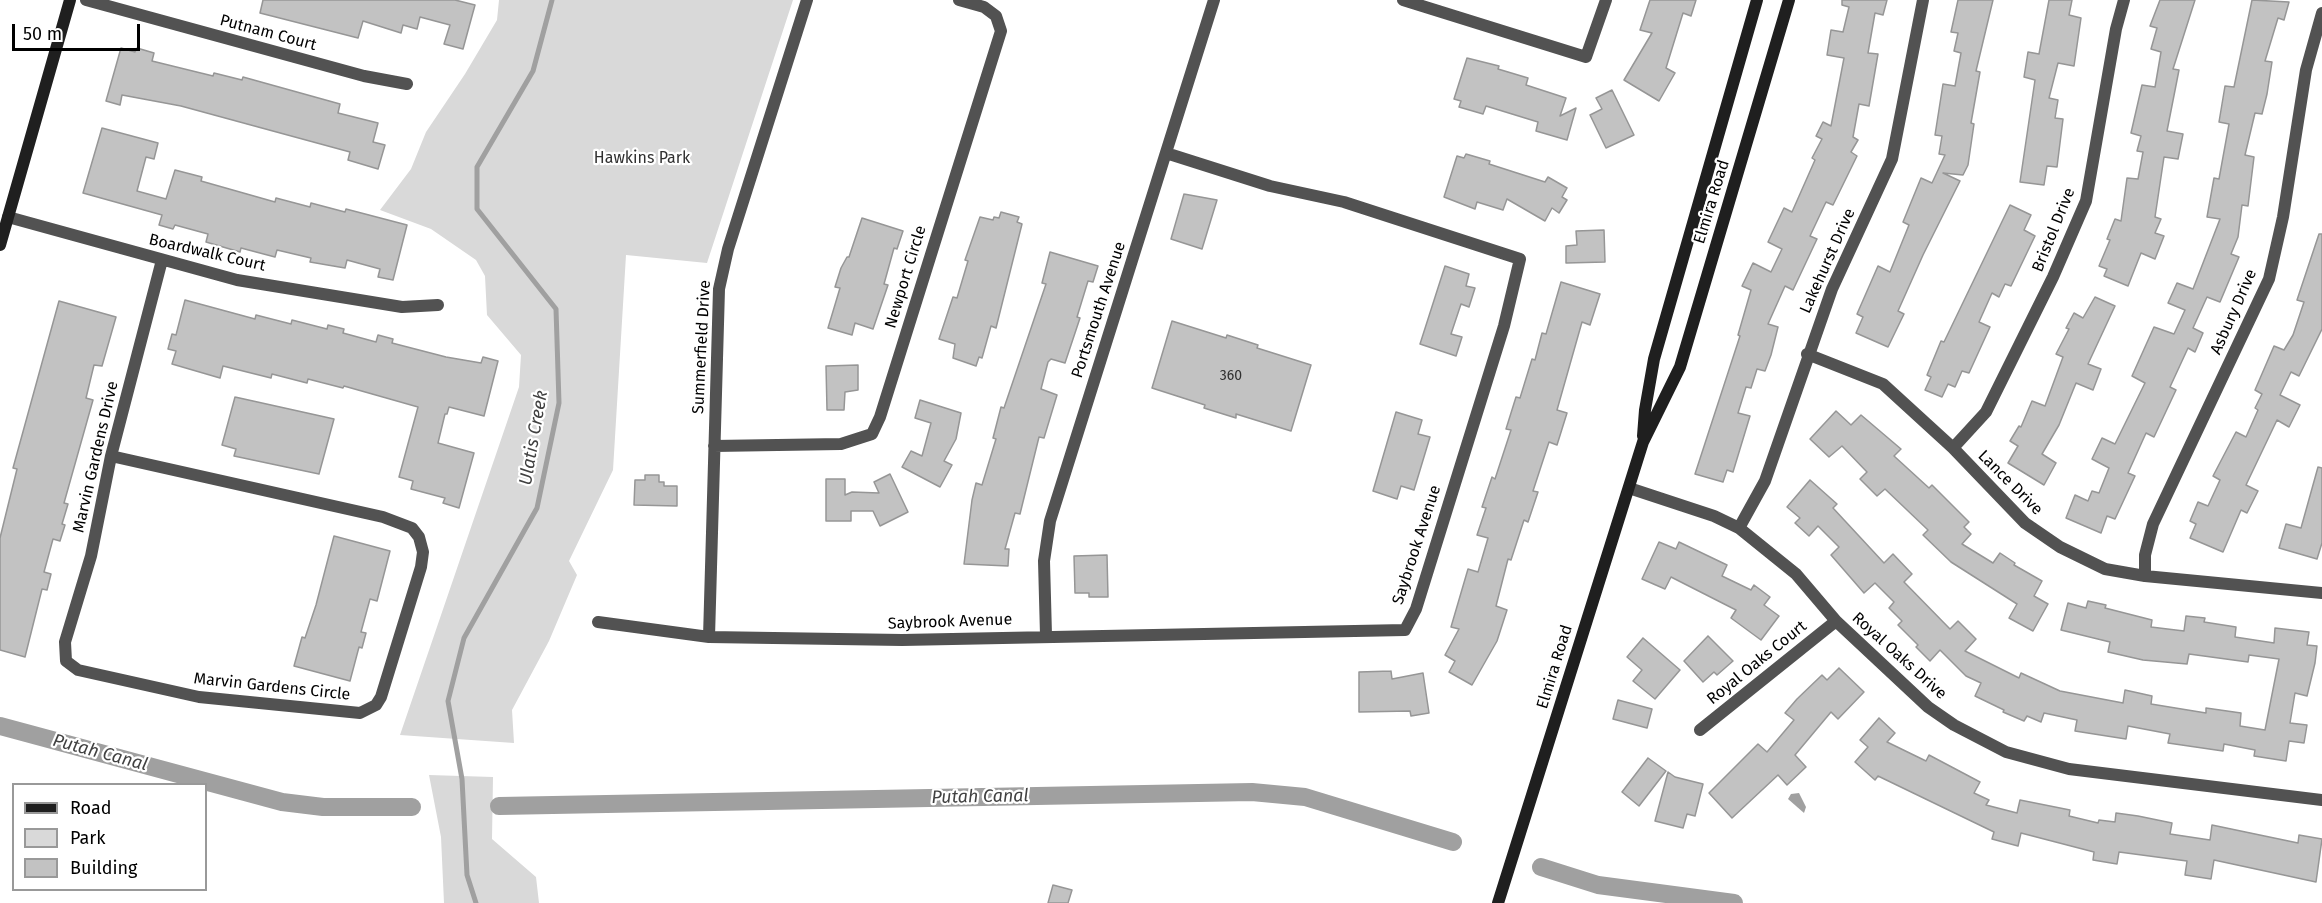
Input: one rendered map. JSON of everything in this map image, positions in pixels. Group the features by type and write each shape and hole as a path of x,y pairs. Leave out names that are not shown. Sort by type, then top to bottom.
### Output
{"main road":[{"path":"0,245 4,216 70,0"},
{"name":"Elmira Road","path":"1643,442 1645,410 1654,359 1757,0"},
{"name":"Elmira Road","path":"1498,903 1643,442 1680,367 1789,0"}],"street":[{"name":"Putnam Court","path":"86,0 364,76 407,84"},
{"name":"Summerfield Drive","path":"709,637 719,289 728,249 807,0"},
{"name":"Newport Circle","path":"714,446 841,444 872,434 880,417 1001,31 996,16 984,8 959,0"},
{"name":"Portsmouth Avenue","path":"1046,635 1044,561 1050,521 1214,0"},
{"path":"1403,0 1586,57 1606,0"},
{"name":"Lakehurst Drive","path":"1739,528 1765,481 1807,354 1832,289 1892,159 1923,0"},
{"name":"Bristol Drive","path":"1953,448 1986,412 2053,277 2086,201 2115,29 2124,0"},
{"name":"Asbury Drive","path":"2145,576 2145,555 2153,524 2269,279 2283,217 2306,70 2322,13"},
{"name":"Saybrook Avenue","path":"598,622 709,637 902,640 1046,635 1405,630 1416,609 1512,297 1520,259 1344,202 1270,186 1166,153"},
{"name":"Boardwalk Court","path":"4,216 237,280 402,307 438,305"},
{"name":"Marvin Gardens Drive","path":"66,661 65,642 91,556 111,456 162,260"},
{"name":"Lance Drive","path":"1807,354 1883,384 1953,448 2025,523 2060,547 2105,569 2145,576 2322,593"},
{"name":"Marvin Gardens Circle","path":"66,661 78,670 199,698 360,713 370,711 381,697 421,567 423,552 419,537 412,528 400,522 111,456"},
{"name":"Royal Oaks Drive","path":"1629,488 1714,516 1739,528 1796,574 1836,621 1928,707 1953,725 2006,752 2069,770 2322,800"},
{"name":"Royal Oaks Court","path":"1700,730 1836,621"}],"green space":[{"name":"Hawkins Park","path":"499,0 793,0 707,263 626,255 613,470 569,561 577,575 549,641 512,710 514,743 400,735 519,387 521,355 487,315 485,276 476,260 431,229 380,210 411,169 426,132 465,74 497,20"},
{"path":"429,775 493,777 492,839 536,877 539,903 444,903 441,837"}],"shaded area":[{"path":"1799,793 1806,807 1804,813 1788,799 1791,794"}],"building":[{"path":"263,0 455,0 475,5 463,49 444,44 450,25 420,17 417,29 403,25 401,33 363,21 358,38 260,13"},
{"path":"1650,0 1696,0 1691,16 1683,13 1666,68 1675,73 1659,101 1624,80 1652,33 1640,30"},
{"path":"1842,0 1887,0 1883,15 1875,13 1868,53 1878,54 1869,106 1859,104 1853,137 1858,140 1851,152 1857,156 1833,205 1826,202 1810,236 1817,239 1793,290 1785,286 1768,324 1778,327 1771,355 1765,371 1757,369 1751,388 1746,387 1738,413 1750,416 1733,472 1727,470 1723,482 1695,474 1740,336 1738,335 1751,290 1742,286 1753,263 1771,272 1782,249 1768,242 1784,208 1792,212 1815,160 1812,158 1822,139 1816,136 1823,122 1831,126 1844,58 1827,55 1831,30 1843,32 1849,7 1842,5"},
{"path":"1958,0 1993,0 1976,71 1980,72 1971,123 1974,124 1968,165 1963,175 1943,173 1960,181 1898,311 1904,314 1888,347 1856,333 1863,317 1857,314 1878,266 1890,272 1909,225 1903,222 1921,178 1932,183 1945,155 1939,154 1942,136 1935,135 1943,84 1955,86 1961,53 1954,51 1958,33 1951,32"},
{"path":"2049,0 2072,0 2069,15 2081,18 2074,66 2058,63 2049,98 2058,100 2055,118 2063,119 2057,167 2047,166 2044,185 2020,182 2035,80 2024,77 2028,52 2039,54"},
{"path":"2160,0 2195,0 2173,69 2179,70 2167,131 2183,134 2178,159 2164,157 2155,217 2161,219 2155,233 2164,236 2155,259 2141,253 2128,286 2104,276 2107,269 2099,266 2110,240 2107,239 2115,219 2121,221 2127,178 2138,179 2143,152 2137,151 2141,136 2131,133 2142,85 2155,87 2161,52 2151,49 2157,28 2150,26"},
{"path":"2252,0 2289,2 2284,20 2278,18 2265,61 2272,62 2267,94 2262,114 2255,113 2245,155 2254,157 2248,206 2242,205 2238,237 2231,254 2239,257 2220,302 2207,297 2193,328 2203,333 2195,352 2188,348 2170,387 2176,390 2154,437 2146,433 2128,473 2135,476 2115,519 2107,516 2101,533 2066,518 2075,495 2088,501 2092,491 2099,493 2109,468 2092,459 2102,438 2115,444 2145,383 2132,376 2154,327 2174,334 2185,310 2168,303 2177,283 2193,289 2220,219 2207,217 2214,178 2219,179 2229,124 2219,122 2225,86 2234,87"},
{"path":"121,48 135,52 137,48 154,53 152,61 213,76 214,73 242,80 243,77 340,104 338,113 378,123 373,142 385,145 378,169 348,160 350,152 181,106 122,95 120,105 106,101"},
{"path":"1467,58 1499,66 1498,69 1528,78 1526,85 1566,98 1560,116 1576,108 1567,140 1536,131 1538,122 1486,106 1483,114 1459,107 1461,101 1454,99"},
{"path":"1612,90 1634,135 1606,148 1590,115 1602,109 1596,98"},
{"path":"102,128 158,143 154,159 146,157 137,191 166,199 175,170 202,177 201,181 275,202 276,198 310,207 311,203 345,212 346,209 407,225 393,280 378,277 380,269 347,260 345,268 310,262 311,258 277,250 275,257 241,248 240,252 206,242 208,234 175,225 173,229 159,225 162,215 83,193"},
{"path":"1466,154 1545,182 1548,177 1567,188 1562,197 1567,200 1559,213 1552,208 1545,221 1507,199 1503,210 1477,202 1475,209 1444,197 1457,156 1464,158"},
{"path":"1184,194 1217,200 1202,249 1171,239"},
{"path":"2010,205 2031,215 2024,230 2035,236 2011,286 2005,284 1999,297 1992,293 1979,322 1990,327 1969,373 1962,371 1955,387 1948,384 1942,397 1925,390 1931,377 1927,375 1941,341 1944,342"},
{"path":"1001,212 1019,217 1017,222 1022,224 996,328 991,326 982,358 979,357 976,366 953,358 955,344 939,339 953,297 957,298 968,261 965,260 980,217 993,220 994,217 999,218"},
{"path":"862,218 903,231 897,249 894,248 884,284 888,285 873,329 855,323 852,335 828,328 840,288 835,287 841,268 849,257"},
{"path":"1604,230 1605,262 1566,263 1566,246 1577,245 1576,231"},
{"path":"2319,234 2322,234 2322,329 2299,376 2291,372 2280,395 2300,405 2289,427 2277,420 2246,485 2258,491 2247,513 2241,510 2223,552 2190,538 2196,524 2190,521 2198,502 2208,506 2220,480 2213,476 2236,432 2246,437 2258,410 2255,408 2262,394 2255,390 2274,346 2284,350 2293,335 2304,302 2297,300"},
{"path":"1050,252 1098,266 1093,282 1088,281 1077,317 1080,318 1065,363 1051,359 1048,362 1041,389 1057,395 1044,438 1039,437 1020,514 1015,513 1005,549 1009,549 1008,566 964,564 976,483 982,485 996,439 993,438 1001,407 1004,408 1046,284 1042,283"},
{"path":"1445,266 1469,274 1466,286 1475,288 1469,307 1461,304 1451,334 1462,337 1456,356 1420,344"},
{"path":"1561,282 1600,294 1590,325 1582,322 1557,410 1567,413 1557,445 1549,442 1533,491 1538,492 1528,522 1524,520 1511,560 1508,559 1496,606 1507,610 1497,641 1472,685 1449,672 1455,661 1445,655 1459,629 1451,627 1468,569 1478,572 1488,538 1477,535 1486,508 1482,507 1492,477 1495,479 1511,430 1506,429 1516,397 1520,398 1532,359 1535,360 1542,333 1546,334"},
{"path":"2095,297 2115,306 2088,364 2101,369 2093,390 2076,383 2059,425 2042,454 2056,463 2044,485 2008,463 2018,446 2010,441 2019,426 2021,427 2032,401 2045,406 2063,357 2056,354 2069,329 2066,328 2074,313 2083,318"},
{"path":"185,300 255,319 256,315 291,324 292,320 327,329 328,325 344,329 343,333 376,342 378,335 393,339 392,343 446,357 481,363 483,357 498,361 484,416 449,407 445,414 438,443 474,453 459,508 443,503 445,498 411,489 413,481 399,477 418,407 344,386 343,388 308,379 307,383 272,374 271,378 223,366 220,378 172,364 176,351 168,349 172,334 176,335"},
{"path":"59,301 116,317 102,366 94,365 86,398 93,400 64,503 68,504 62,524 65,525 60,541 53,539 44,572 51,574 47,590 42,589 25,657 0,650 0,538 17,469 13,468"},
{"path":"1172,321 1226,338 1227,335 1258,345 1257,348 1311,365 1291,431 1236,414 1236,418 1204,408 1205,405 1152,388"},
{"path":"858,365 858,390 845,392 844,410 827,410 826,366"},
{"path":"235,397 334,419 319,474 234,456 236,449 222,445"},
{"path":"920,400 961,413 956,439 944,461 952,465 940,487 902,467 911,451 922,456 931,423 915,418"},
{"path":"1836,411 1851,425 1861,415 1901,449 1894,456 1929,488 1932,485 1969,522 1964,527 1971,534 1962,544 1993,563 2000,553 2015,563 2014,565 2042,581 2034,596 2048,604 2033,631 2009,618 2017,604 1951,562 1923,535 1928,530 1885,489 1877,496 1860,479 1867,472 1842,446 1829,457 1810,439"},
{"path":"1396,412 1422,420 1418,434 1430,437 1414,490 1401,486 1397,499 1373,491"},
{"path":"2318,467 2322,468 2322,543 2317,559 2279,548 2286,524 2301,528"},
{"path":"890,474 908,512 880,526 873,511 851,511 851,521 826,521 826,479 845,479 845,495 852,492 879,493 874,482"},
{"path":"645,475 659,475 659,482 664,482 664,486 677,486 677,506 634,505 635,480 645,480"},
{"path":"1810,480 1837,504 1833,508 1884,563 1893,554 1912,574 1904,582 1950,629 1958,621 1976,639 1965,651 2019,678 2021,673 2060,691 2123,703 2125,690 2152,696 2151,704 2206,713 2206,708 2241,713 2240,726 2265,730 2279,659 2249,655 2248,662 2189,654 2187,664 2143,660 2108,652 2110,642 2061,630 2068,603 2086,608 2088,601 2106,605 2105,608 2152,620 2151,627 2184,631 2186,616 2205,618 2204,622 2236,627 2235,637 2274,643 2275,628 2309,632 2307,645 2317,646 2315,663 2307,696 2295,693 2290,723 2307,725 2304,743 2289,741 2286,761 2254,756 2255,750 2224,744 2223,751 2168,743 2170,734 2128,726 2126,739 2075,731 2077,720 2044,713 2041,722 2027,716 2024,721 2003,712 2004,710 1975,696 1981,683 1966,676 1940,650 1930,661 1916,647 1918,645 1898,625 1902,621 1889,608 1894,602 1875,583 1864,593 1831,555 1839,547 1818,526 1809,536 1795,523 1800,518 1787,507"},
{"path":"334,536 390,551 377,601 370,599 361,632 366,633 362,648 359,647 350,681 294,666 302,637 305,638 316,605"},
{"path":"1659,542 1676,549 1679,542 1727,565 1722,576 1751,590 1754,585 1770,597 1764,605 1779,616 1761,640 1731,618 1736,610 1671,577 1665,589 1642,579"},
{"path":"1107,555 1108,597 1089,597 1089,593 1075,593 1074,556"},
{"path":"1708,636 1733,661 1717,675 1714,672 1703,682 1684,661"},
{"path":"1643,638 1680,670 1655,699 1633,681 1642,670 1627,657"},
{"path":"1839,668 1864,692 1838,719 1831,712 1795,755 1806,767 1787,785 1778,775 1732,818 1709,793 1758,744 1767,752 1794,720 1785,713 1797,699 1822,675 1827,680"},
{"path":"1391,671 1392,679 1423,673 1429,713 1411,716 1410,711 1359,712 1359,672"},
{"path":"1618,700 1652,709 1647,728 1613,719"},
{"path":"1879,718 1895,733 1887,742 1926,761 1929,755 1980,782 1974,793 1989,800 1986,805 2017,813 2020,800 2070,810 2069,816 2098,823 2099,820 2115,822 2116,813 2138,816 2172,823 2170,834 2210,840 2212,825 2298,843 2299,835 2322,839 2316,882 2214,860 2211,879 2185,875 2187,861 2119,852 2117,864 2093,860 2094,852 2021,833 2018,846 1992,839 1994,832 1878,776 1875,780 1855,762 1868,747 1860,740"},
{"path":"1648,758 1666,771 1639,806 1622,792"},
{"path":"1668,772 1675,777 1703,784 1695,816 1687,814 1683,828 1655,821"},
{"path":"1053,885 1072,890 1068,903 1048,903"}],"waterway":[{"name":"Ulatis Creek","path":"476,903 467,875 462,779 448,701 464,638 537,508 559,403 556,309 477,209 477,167 533,71 552,0"},
{"name":"Putah Canal","path":"0,726 282,802 323,807 412,807"},
{"name":"Putah Canal","path":"499,806 1252,792 1305,797 1453,842"},
{"name":"Putah Canal","path":"1541,867 1598,885 1734,903"}]}
